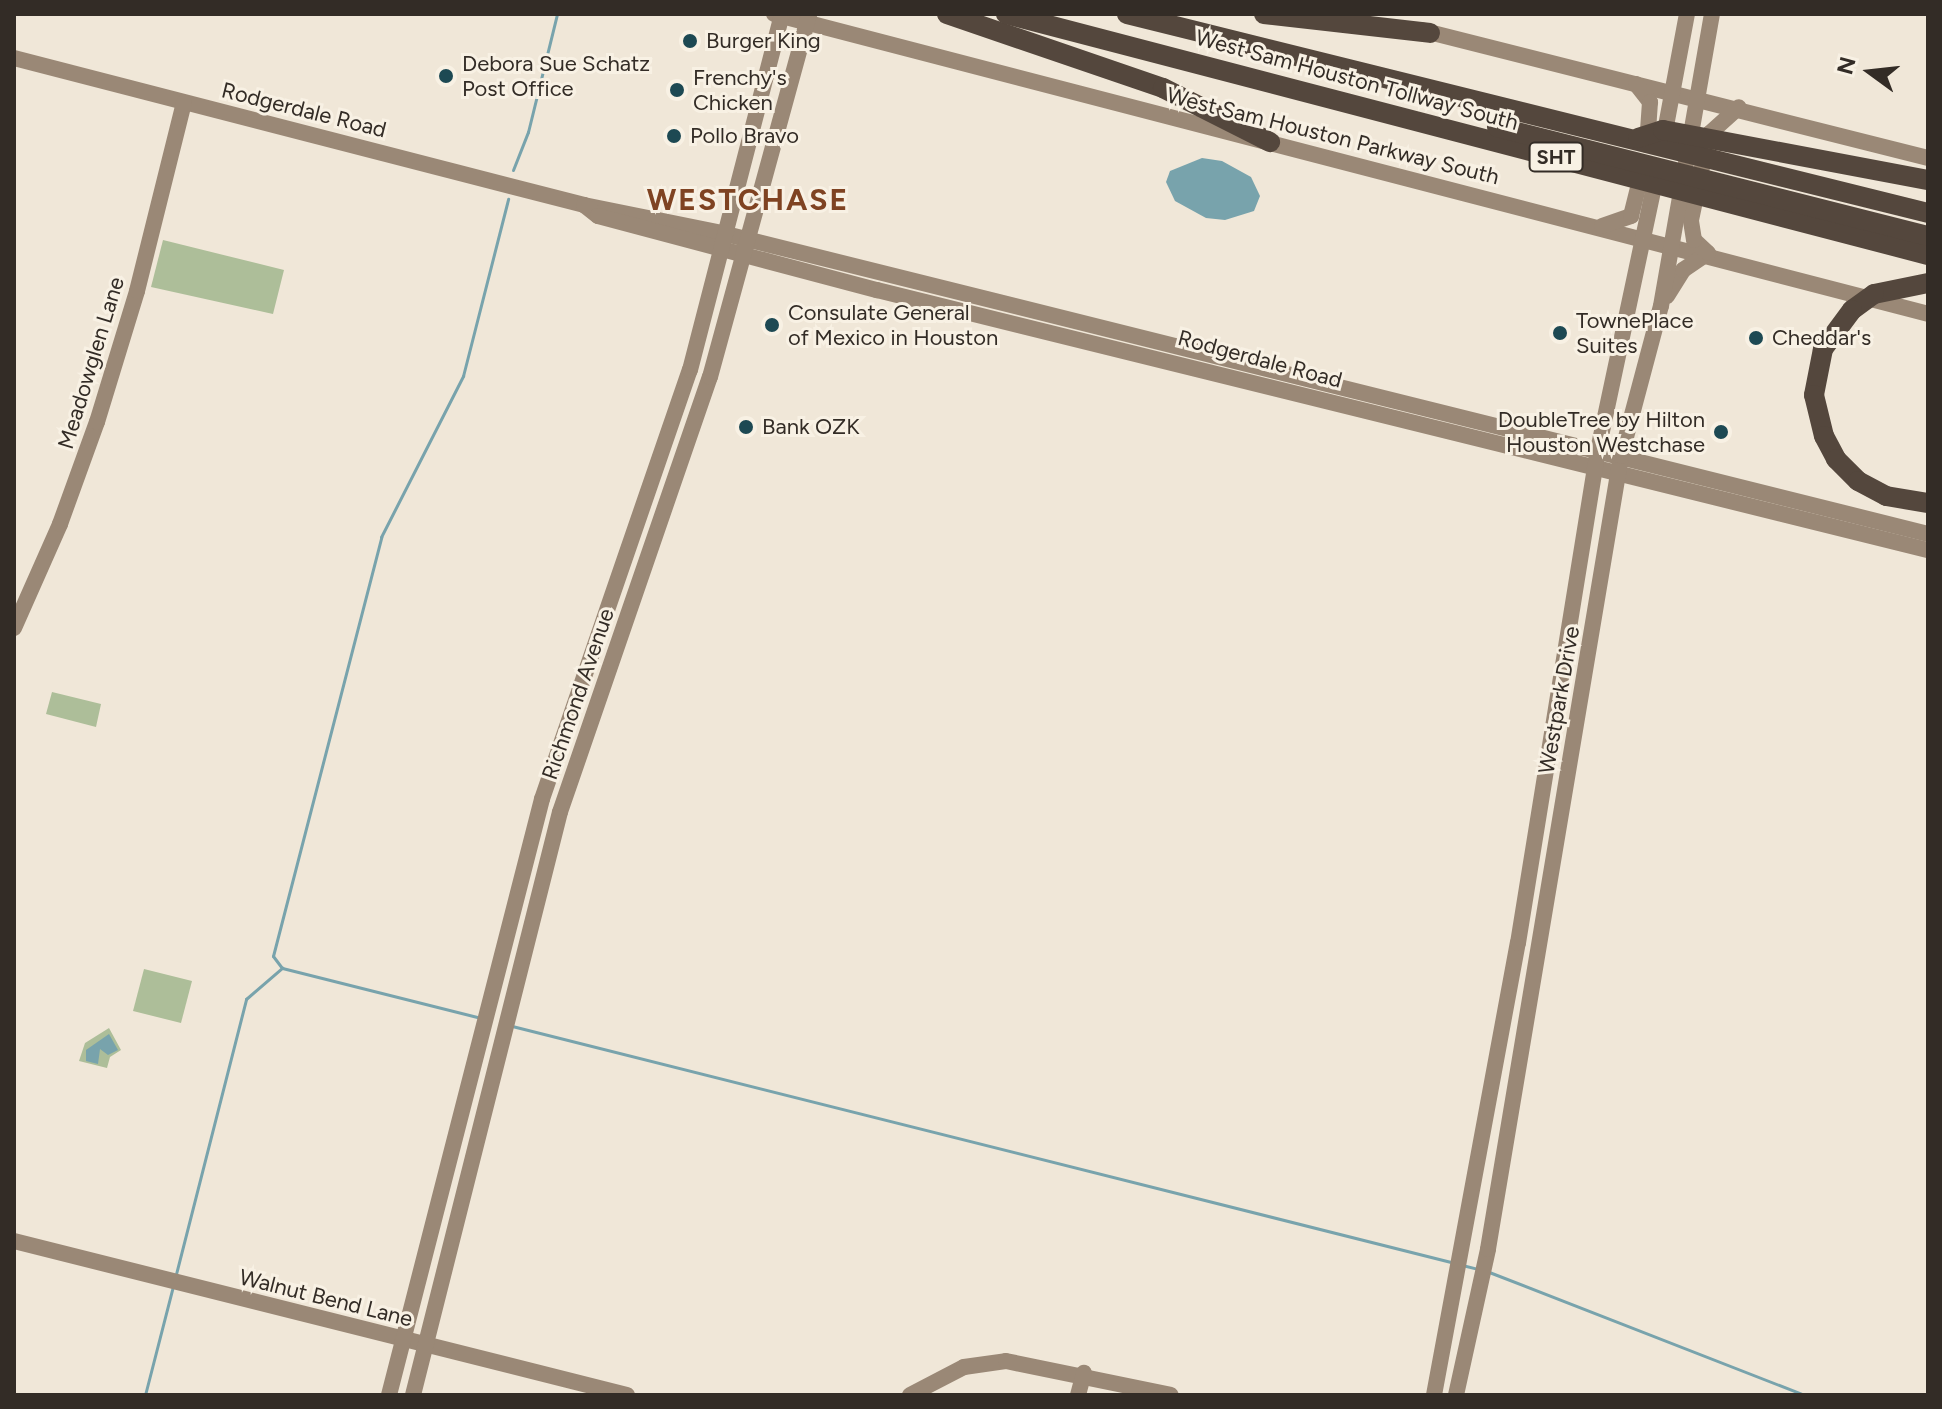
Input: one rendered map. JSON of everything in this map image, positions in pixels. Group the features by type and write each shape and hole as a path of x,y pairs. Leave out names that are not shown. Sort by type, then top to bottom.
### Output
{"highway":[{"path":"947,14 1163,88 1270,142"},
{"name":"West Sam Houston Tollway South","path":"1006,14 1928,255"},
{"name":"West Sam Houston Tollway South","path":"1127,14 1637,138 1928,213"},
{"path":"1264,14 1430,33"},
{"path":"1259,80 1296,78 1928,236"},
{"path":"1637,138 1663,130 1928,180"},
{"path":"1928,283 1874,294 1852,310 1823,349 1814,395 1824,436 1836,459 1858,481 1886,496 1928,503"}],"main road":[{"path":"835,14 847,34"},
{"path":"1358,14 1636,84 1698,96 1928,158"},
{"path":"1636,84 1660,114 1673,91 1687,14"},
{"name":"Westpark Drive","path":"1456,1395 1488,1249 1621,456 1661,306 1673,245 1685,222 1692,122 1712,14"},
{"name":"West Sam Houston Parkway South","path":"779,15 808,19 847,34 1708,253 1928,314"},
{"name":"Richmond Avenue","path":"389,1395 542,799 592,645 690,370 779,15"},
{"name":"Richmond Avenue","path":"413,1395 560,812 710,377 808,19"},
{"name":"Rodgerdale Road","path":"14,58 724,241 877,290 1037,319"},
{"name":"Meadowglen Lane","path":"14,628 60,524 97,422 137,291 184,103"},
{"path":"1661,306 1683,270 1708,253 1694,240 1685,222 1709,134 1739,107"},
{"name":"Westpark Drive","path":"1434,1395 1467,1236 1598,450 1643,238 1643,210 1660,114"},
{"path":"1601,226 1626,220 1643,210"},
{"name":"Rodgerdale Road","path":"746,247 886,274 1037,319 1424,416 1619,474 1876,530 1928,534"},
{"path":"877,290 886,274"},
{"path":"690,370 710,377"},
{"name":"Rodgerdale Road","path":"1424,416 1621,456 1876,530 1928,550"},
{"path":"643,507 663,514"},
{"path":"592,645 615,653"},
{"path":"542,799 560,812"},
{"path":"509,924 531,929"},
{"path":"438,1202 461,1207"},
{"name":"Walnut Bend Lane","path":"14,1241 157,1280 627,1395"},
{"path":"910,1395 964,1367 1006,1361 1084,1373 1171,1395"},
{"path":"1078,1395 1084,1373"}],"green space":[{"path":"163,240 284,270 273,314 151,287"},
{"path":"52,692 101,704 96,727 46,714"},
{"path":"144,969 192,981 181,1023 133,1011"},
{"path":"109,1028 121,1050 110,1057 107,1068 79,1061 85,1043"}],"water":[{"path":"1202,158 1222,161 1251,177 1260,196 1254,211 1225,220 1206,218 1175,201 1166,182 1170,171"},
{"path":"109,1034 118,1050 108,1055 100,1049 98,1064 86,1061 86,1050"}],"waterway":[{"path":"513,170 528,132 557,14"},
{"path":"481,1018 282,968 273,956 381,537 463,376 508,199"},
{"path":"176,1274 246,999 282,968"},
{"path":"512,1026 1451,1262"},
{"path":"1462,1265 1478,1269"},
{"path":"1489,1272 1805,1395"},
{"path":"145,1395 173,1286"}],"place":[{"name":"Burger King","path":"690,41"},
{"name":"Debora Sue Schatz Post Office","path":"446,76"},
{"name":"Frenchy's Chicken","path":"677,90"},
{"name":"Pollo Bravo","path":"674,136"},
{"name":"Consulate General of Mexico in Houston","path":"772,325"},
{"name":"TownePlace Suites","path":"1560,333"},
{"name":"Cheddar's","path":"1756,338"},
{"name":"Bank OZK","path":"746,427"},
{"name":"DoubleTree by Hilton Houston Westchase","path":"1721,432"}],"district":[{"name":"WESTCHASE","path":"748,200"}]}
